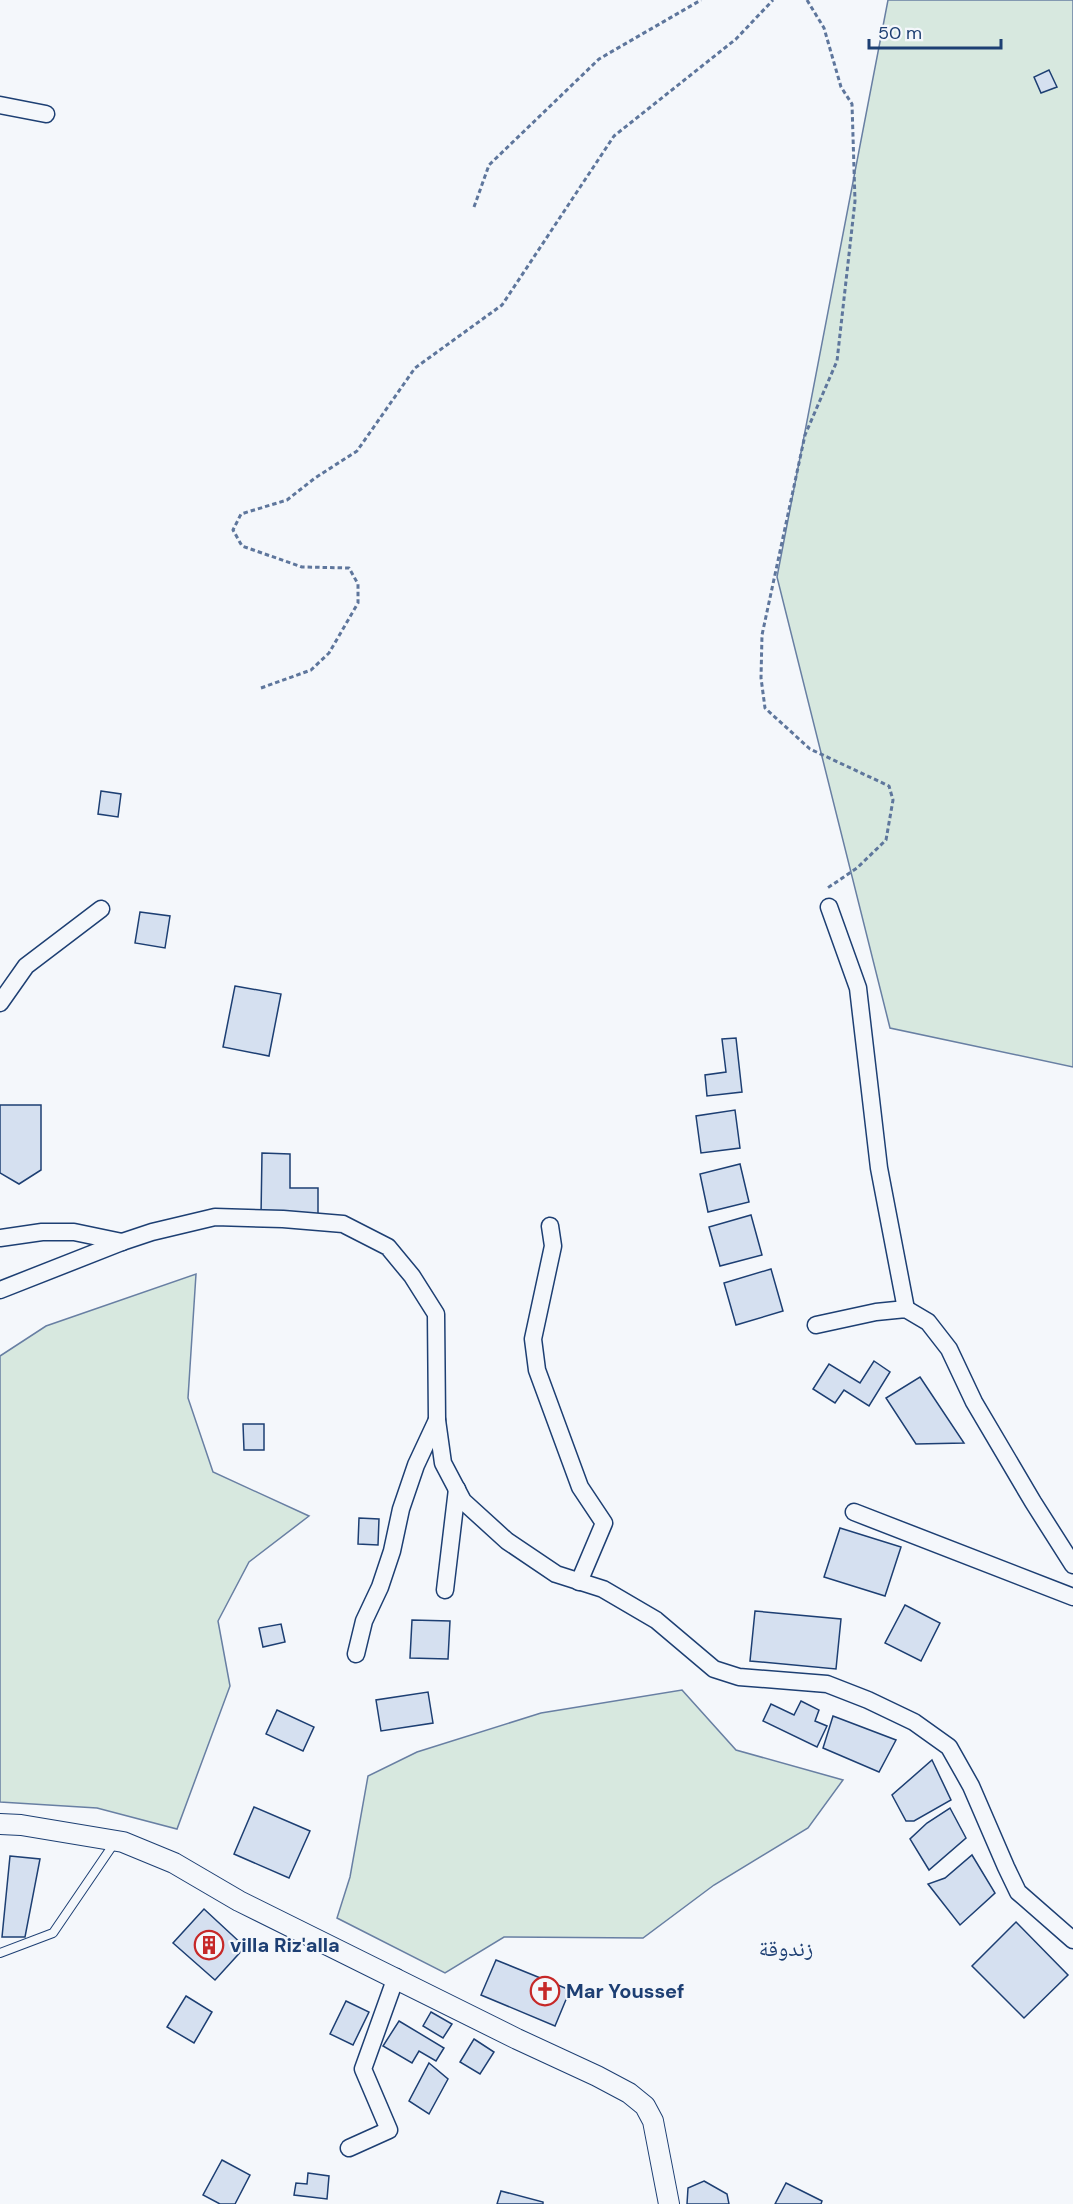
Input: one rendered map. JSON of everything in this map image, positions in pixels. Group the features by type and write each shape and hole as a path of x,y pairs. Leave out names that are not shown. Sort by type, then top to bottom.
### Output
{"street":[{"path":"0,105 46,114"},
{"path":"829,907 858,988 879,1168 906,1309"},
{"path":"0,1003 26,966 101,909"},
{"path":"0,1290 122,1242 152,1232 215,1217 343,1224 388,1247 412,1276 436,1314 437,1420 443,1463 463,1501 507,1541 556,1574 603,1589 656,1620 714,1669 739,1677 827,1684 914,1722 949,1747 971,1786 1018,1892 1073,1940"},
{"path":"550,1226 554,1246 533,1339 537,1370 580,1486 604,1523 579,1582"},
{"path":"0,1238 42,1232 74,1232 122,1242"},
{"path":"816,1325 876,1312 906,1309 928,1322 949,1349 974,1402 1073,1565"},
{"path":"356,1654 364,1622 380,1587 392,1551 401,1509 416,1465 437,1420"},
{"path":"445,1590 457,1489"},
{"path":"854,1512 1073,1597"},
{"path":"0,1824 21,1825 123,1842 174,1863 239,1902 629,2093 645,2106 653,2121 669,2204"},
{"path":"349,2148 389,2130 363,2069 396,1977"}],"lane":[{"path":"0,1953 53,1933 115,1841"}],"path":[{"path":"474,207 489,165 599,59 702,0"},
{"path":"261,688 311,670 329,653 358,603 358,584 349,568 302,567 242,546 233,530 241,514 287,500 315,478 357,452 415,368 502,305 614,136 736,39 774,0"},
{"path":"807,0 824,28 841,87 852,104 855,201 837,361 805,435 762,635 760,678 765,708 810,749 889,786 893,800 886,840 857,868 825,890 829,907"}],"shaded area":[{"path":"888,0 1073,0 1073,1067 890,1028 777,577"},
{"path":"196,1274 188,1398 213,1472 309,1516 249,1562 218,1621 230,1686 177,1829 97,1808 0,1802 0,1356 46,1326"},
{"path":"682,1690 736,1750 843,1780 808,1828 714,1885 643,1938 504,1937 445,1973 337,1918 350,1877 368,1776 417,1752 541,1713"}],"building":[{"path":"1049,70 1057,87 1041,93 1034,77"},
{"path":"101,791 121,794 118,817 98,814"},
{"path":"140,912 170,916 165,948 135,943"},
{"path":"235,986 281,994 269,1056 223,1047"},
{"path":"736,1038 742,1092 707,1096 705,1075 726,1072 722,1039"},
{"path":"0,1105 41,1105 41,1170 19,1184 0,1173"},
{"path":"735,1110 740,1148 701,1153 696,1116"},
{"path":"262,1153 290,1154 290,1188 318,1188 318,1216 261,1216"},
{"path":"740,1164 749,1202 708,1212 700,1174"},
{"path":"751,1215 762,1255 720,1266 709,1227"},
{"path":"771,1269 783,1311 736,1325 724,1283"},
{"path":"874,1361 890,1372 869,1406 844,1390 835,1403 813,1389 829,1364 860,1383"},
{"path":"920,1377 964,1443 916,1444 886,1398"},
{"path":"243,1424 264,1424 264,1450 244,1450"},
{"path":"359,1518 379,1519 378,1545 358,1544"},
{"path":"840,1528 901,1547 885,1596 824,1577"},
{"path":"905,1605 940,1623 921,1661 885,1643"},
{"path":"755,1611 841,1619 836,1669 750,1661"},
{"path":"412,1620 450,1621 448,1659 410,1658"},
{"path":"281,1624 285,1642 263,1647 259,1628"},
{"path":"428,1692 433,1723 381,1731 376,1700"},
{"path":"801,1701 819,1710 815,1721 827,1726 817,1747 763,1721 771,1704 794,1715"},
{"path":"277,1710 314,1727 303,1751 266,1734"},
{"path":"833,1716 896,1740 879,1772 823,1748"},
{"path":"932,1760 951,1800 914,1821 906,1821 892,1795"},
{"path":"254,1807 310,1831 289,1878 234,1854"},
{"path":"950,1808 966,1838 929,1870 910,1839 927,1823"},
{"path":"972,1855 995,1893 960,1925 928,1884 945,1878"},
{"path":"10,1856 40,1859 25,1937 2,1937"},
{"name":"villa Riz'alla","path":"204,1909 245,1947 215,1980 173,1943"},
{"path":"1016,1922 1068,1975 1024,2018 972,1966"},
{"path":"496,1960 570,1990 555,2026 481,1995"},
{"path":"186,1996 212,2012 194,2043 167,2027"},
{"path":"346,2001 369,2012 353,2045 330,2034"},
{"path":"431,2012 452,2024 443,2038 423,2026"},
{"path":"399,2021 444,2048 436,2061 419,2051 412,2063 383,2046"},
{"path":"474,2039 494,2052 480,2074 460,2062"},
{"path":"429,2063 448,2079 429,2114 409,2101"},
{"path":"222,2160 250,2175 235,2204 220,2204 203,2195"},
{"path":"308,2173 329,2176 327,2199 294,2195 296,2183 307,2184"},
{"path":"704,2181 727,2194 729,2204 687,2204 688,2188"},
{"path":"786,2183 822,2201 821,2204 775,2204"},
{"path":"501,2191 543,2202 543,2204 497,2204"}],"place":[{"name":"villa Riz'alla","path":"209,1945"},
{"name":"Mar Youssef","path":"545,1991"}],"district":[{"name":"زندوقة","path":"786,1948"}]}
